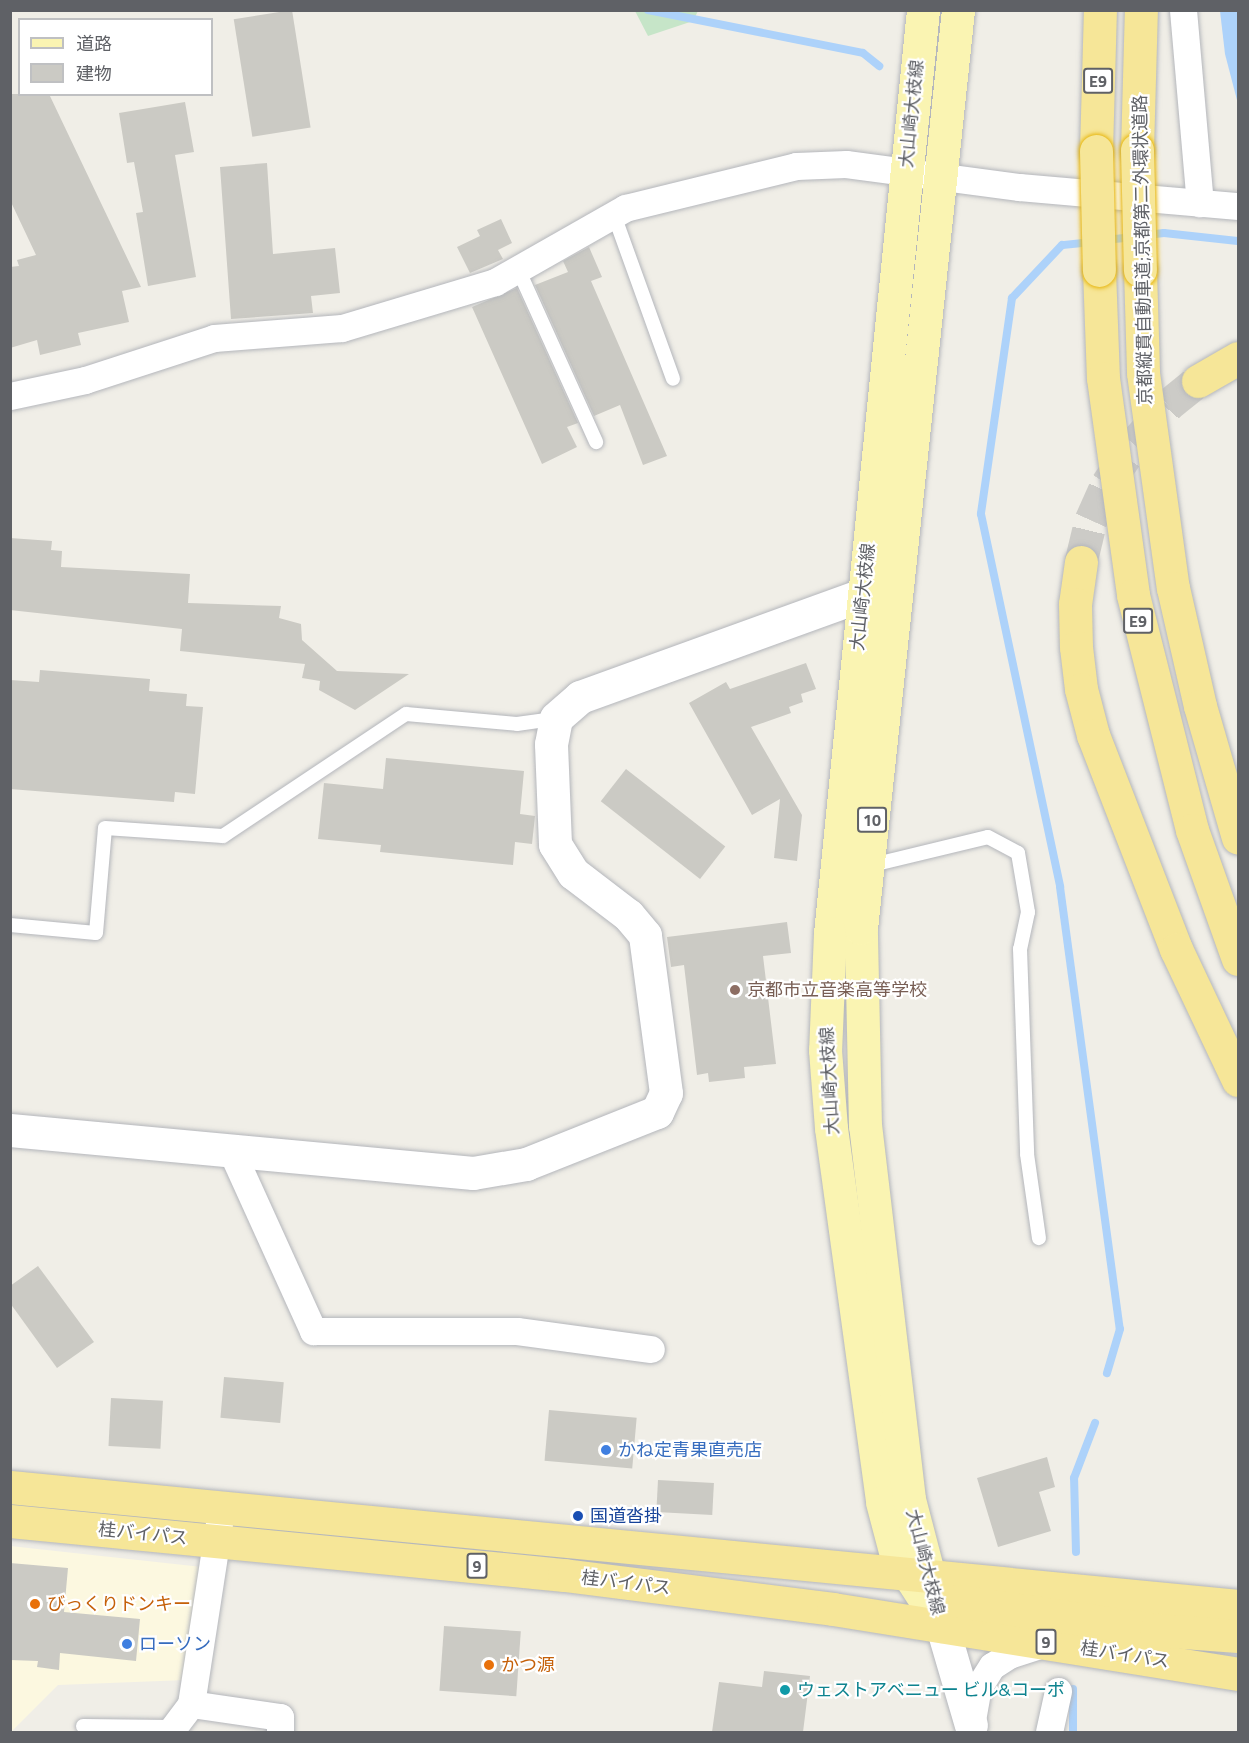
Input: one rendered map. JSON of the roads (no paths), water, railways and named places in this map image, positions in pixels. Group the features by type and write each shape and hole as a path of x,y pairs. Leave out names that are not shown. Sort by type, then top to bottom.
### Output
{"highway":[{"name":"E9","path":"1100,10 1096,151 1103,378 1133,595 1192,830 1239,959"},
{"name":"京都縦貫自動車道;京都第二外環状道路","path":"1141,10 1137,150 1143,373 1173,588 1200,706 1239,838"},
{"path":"1198,381 1239,358"},
{"path":"1081,562 1075,604 1076,647 1081,689 1093,735 1135,851 1176,949 1239,1080"},
{"name":"桂バイパス","path":"10,1487 220,1525 564,1575 928,1593 1125,1597 1239,1606"},
{"name":"桂バイパス","path":"10,1521 220,1525 928,1593 1046,1642 1153,1644 1239,1674"},
{"path":"1125,1597 1239,1588"},
{"path":"928,1593 1239,1665"},
{"path":"1153,1644 1239,1636"},
{"path":"1153,1644 1239,1654"}],"main road":[{"name":"大山崎大枝線","path":"923,10 906,173 879,596 868,866 861,928 860,1012 866,1126 909,1499 928,1593"},
{"name":"大山崎大枝線","path":"928,1593 896,1555 882,1502 831,1128 825,1050 830,933 942,178 958,10"}],"street":[{"path":"1183,10 1200,203"},
{"path":"10,396 85,380 214,338 342,328 495,282 614,215 723,182 796,166 846,164 942,178 1239,206"},
{"path":"10,1130 473,1173 526,1164 657,1112 666,1093 645,935 628,915 573,873 555,844 550,744 556,718 580,697 879,596"},
{"path":"231,1150 313,1331 517,1331 651,1350"},
{"path":"170,1730 191,1704 220,1525"},
{"path":"928,1593 972,1729"},
{"path":"972,1729 978,1688 993,1666 1009,1654 1046,1642"},
{"path":"1049,1732 1058,1691"},
{"path":"191,1704 280,1717 280,1732"}],"lane":[{"path":"614,215 673,380"},
{"path":"518,269 596,442"},
{"path":"10,925 96,933 105,828 223,836 406,714 517,724 556,718"},
{"path":"868,866 988,837 1018,853 1029,912 1020,949 1027,1154 1039,1238"},
{"path":"83,1726 170,1730"}],"water":[{"path":"1220,11 1238,11 1238,104 1225,54"}],"waterway":[{"path":"648,10 863,53 879,66"},
{"path":"1147,235 1164,233 1238,241"},
{"path":"1105,240 1134,237"},
{"path":"1092,242 1062,245 1012,298 981,514 1060,887 1120,1329 1107,1373"},
{"path":"1076,1552 1074,1478 1095,1423"},
{"path":"1073,1689 1073,1732"}],"tunnel":[{"path":"1081,562 1091,520 1107,484 1134,444 1168,405 1198,381"}],"place":[{"name":"京都市立音楽高等学校","path":"735,990"},
{"name":"かね定青果直売店","path":"606,1450"},
{"name":"国道沓掛","path":"578,1516"},
{"name":"びっくりドンキー","path":"35,1604"},
{"name":"ローソン","path":"127,1644"},
{"name":"かつ源","path":"489,1665"},
{"name":"ウェストアベニュー ビル&コーポ","path":"785,1690"}]}
